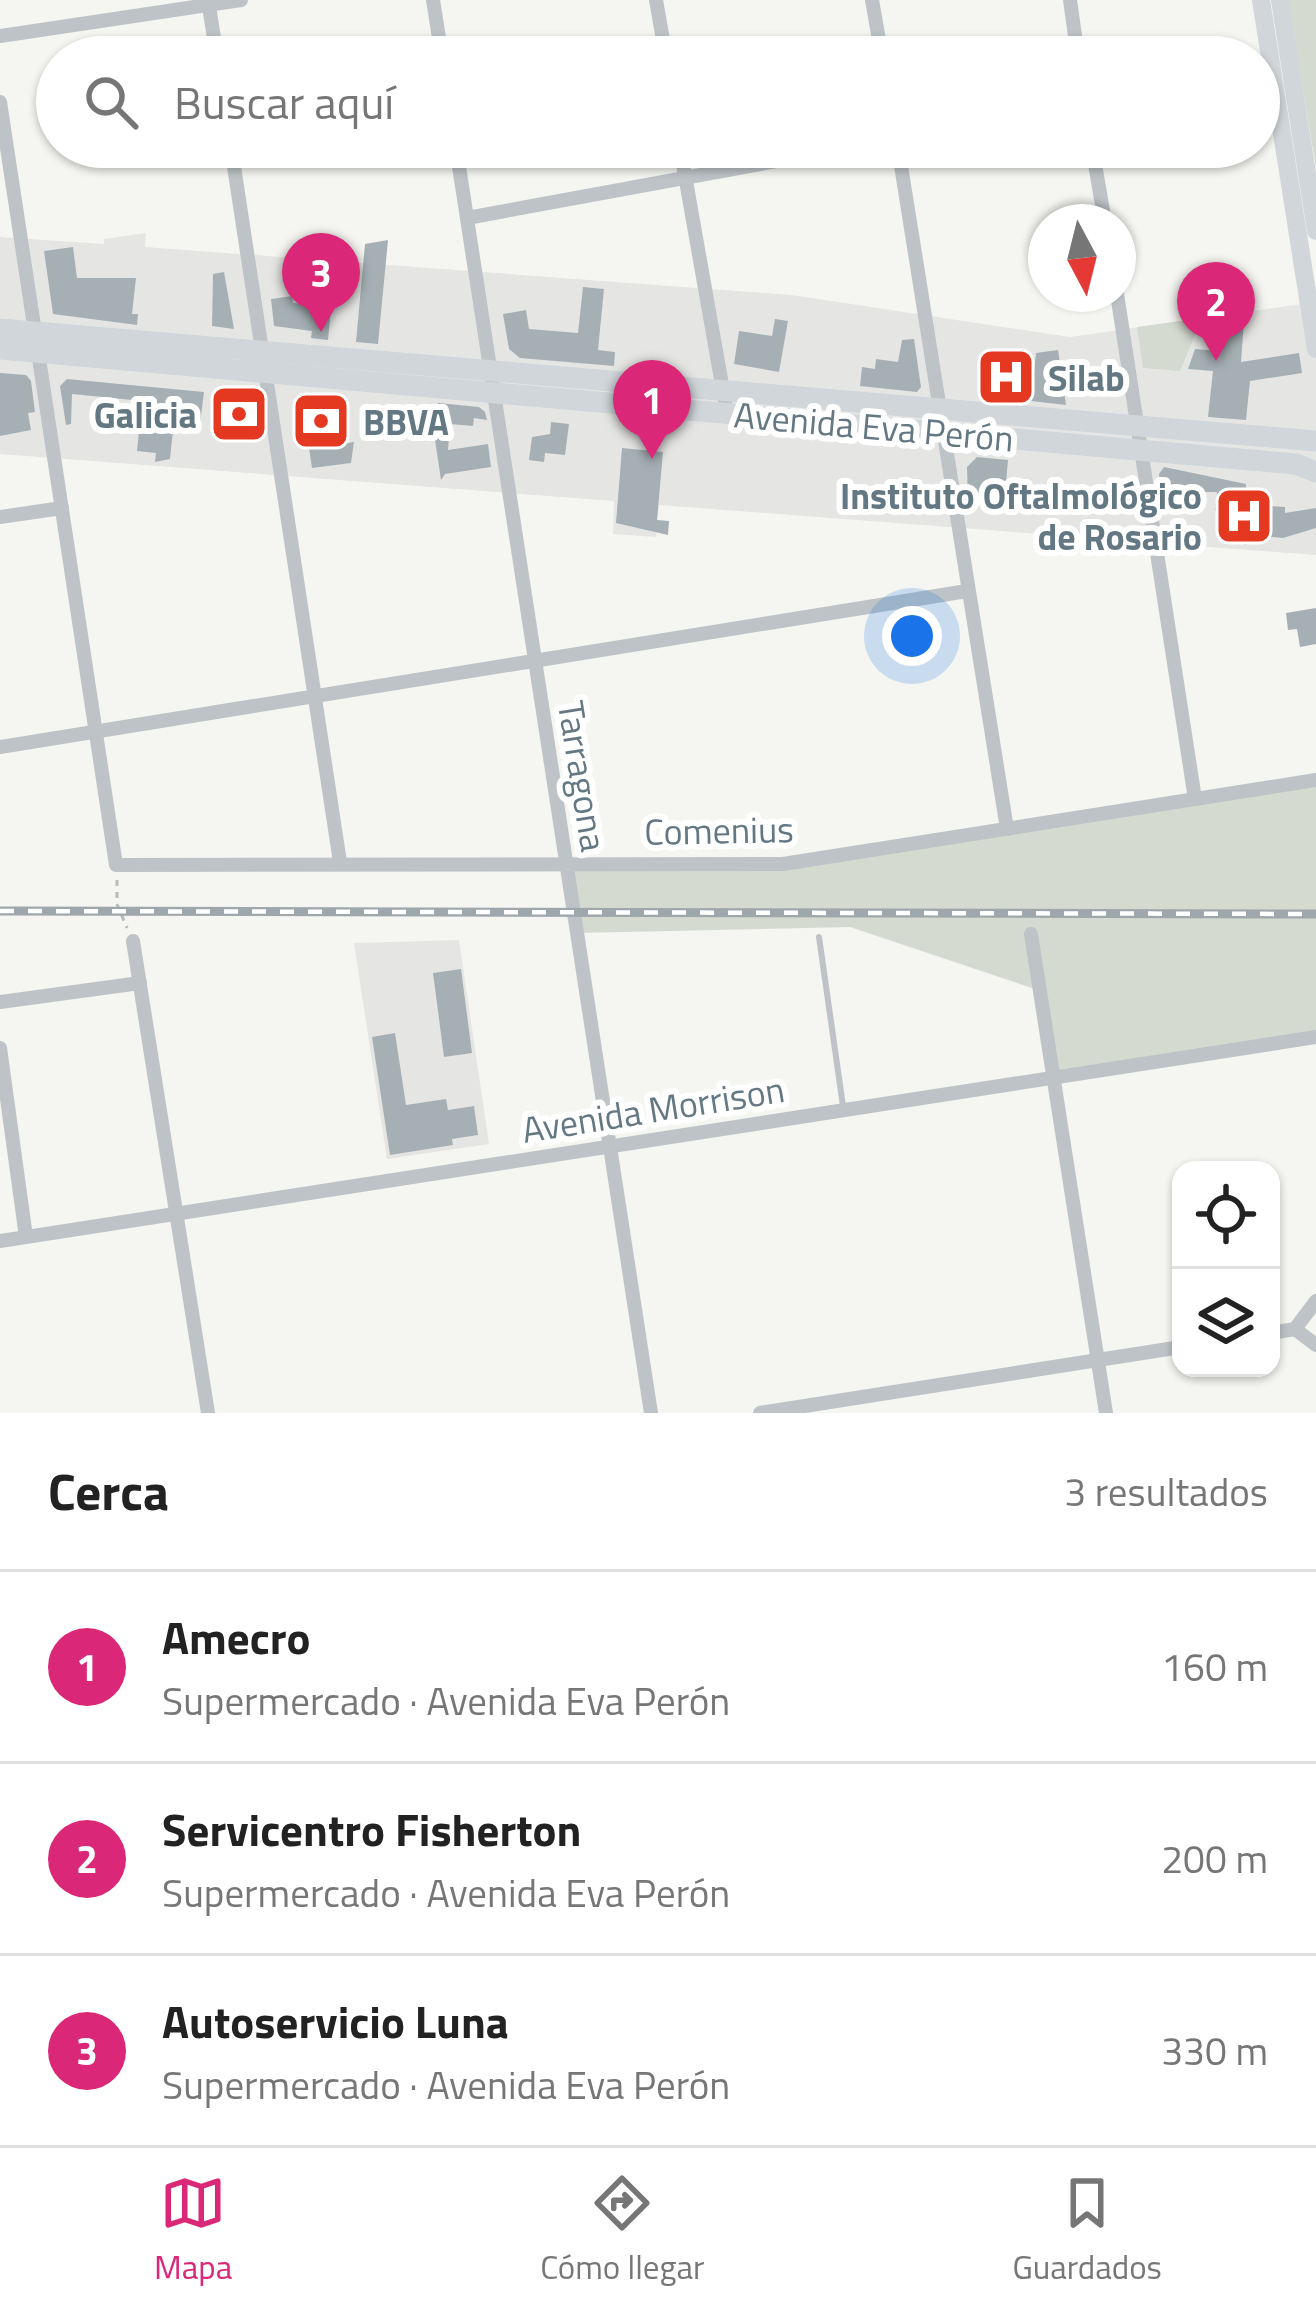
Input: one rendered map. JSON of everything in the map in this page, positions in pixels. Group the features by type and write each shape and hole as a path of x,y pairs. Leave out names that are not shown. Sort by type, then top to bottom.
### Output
{"main road":[{"path":"1261,0 1267,36"},
{"path":"1278,36 1280,0"},
{"path":"1280,98 1316,231"},
{"path":"1280,113 1316,349"},
{"name":"Avenida Eva Perón","path":"0,329 38,342 1136,438 1316,441"},
{"name":"Avenida Eva Perón","path":"0,349 38,342"},
{"name":"Avenida Eva Perón","path":"1136,438 1296,464 1316,472"}],"street":[{"path":"0,36 241,0"},
{"path":"433,0 439,36"},
{"path":"656,0 662,36"},
{"path":"872,0 878,36"},
{"path":"1070,0 1075,36"},
{"path":"208,3 214,36"},
{"path":"0,102 116,865"},
{"path":"234,168 340,862"},
{"name":"Tarragona","path":"459,168 651,1413"},
{"path":"684,168 724,402"},
{"path":"467,218 731,168"},
{"path":"901,168 1007,829"},
{"path":"1096,168 1102,204"},
{"path":"1119,312 1195,799"},
{"path":"0,517 62,508"},
{"path":"0,747 967,591"},
{"name":"Comenius","path":"116,865 565,860 783,864 1316,780"},
{"path":"1031,934 1106,1413"},
{"path":"133,941 208,1413"},
{"path":"0,1002 140,983"},
{"name":"Avenida Morrison","path":"0,1241 1316,1036"},
{"path":"0,1048 26,1237"},
{"path":"1280,1332 1295,1329 1316,1300"},
{"path":"1295,1329 1316,1345"},
{"path":"760,1413 1172,1348"}],"lane":[{"path":"819,937 844,1110"}],"path":[{"path":"116,865 117,904 133,941"}],"shaded area":[{"path":"1288,0 1316,0 1316,168"},
{"path":"146,233 145,247 792,295 1070,337 1309,303 1316,310 1316,555 659,505 656,537 613,534 614,501 0,454 0,237 104,244 104,239"},
{"path":"1202,318 1180,371 1143,368 1137,327"},
{"path":"1316,780 1316,1037 1051,1078 1038,990 850,927 576,933 565,860 783,864"},
{"path":"459,940 489,1144 387,1159 354,943"}],"building":[{"path":"388,240 378,344 356,342 365,244"},
{"path":"73,247 77,278 136,278 132,314 138,314 137,325 53,314 44,251"},
{"path":"335,264 328,340 311,338 312,331 274,326 271,299 292,296 293,303 314,304 317,267"},
{"path":"224,272 234,329 212,326 213,274"},
{"path":"583,287 604,289 598,350 615,352 614,366 520,358 509,349 503,314 526,310 529,329 578,333"},
{"path":"775,319 788,321 779,372 734,364 739,331 772,336"},
{"path":"1222,319 1244,321 1241,362 1299,353 1302,373 1250,381 1246,420 1208,417 1213,371 1188,369 1195,349 1219,351"},
{"path":"914,339 921,387 917,392 860,386 862,367 875,369 876,359 898,362 902,340"},
{"path":"1058,350 1066,405 1031,401 1036,353"},
{"path":"0,373 26,375 31,381 35,412 28,413 31,430 0,436"},
{"path":"67,379 204,392 200,424 174,421 170,459 155,462 156,453 137,451 142,401 72,394 71,424 66,425 60,386"},
{"name":"Galicia","path":"226,388 251,390 258,436 222,432"},
{"name":"BBVA","path":"301,395 339,399 336,445 354,442 351,463 312,468"},
{"path":"438,403 479,407 485,412 487,420 474,418 473,426 450,424 448,450 488,444 491,467 445,474 441,480 435,440"},
{"path":"551,422 569,424 565,455 545,453 544,462 529,460 532,437 550,434"},
{"path":"622,448 663,452 657,520 669,521 668,535 616,523"},
{"path":"977,457 1008,460 1005,495 988,494 987,502 968,501 967,467"},
{"path":"1164,467 1246,484 1245,504 1285,507 1285,513 1316,508 1316,528 1283,538 1262,536 1245,545 1225,512 1215,511 1217,492 1161,492 1159,474"},
{"path":"1316,608 1316,644 1300,647 1297,629 1288,630 1286,613"},
{"path":"461,969 472,1053 444,1057 433,973"},
{"path":"395,1033 406,1105 446,1099 448,1110 474,1106 478,1135 452,1139 453,1145 390,1155 372,1037"}],"railway":[{"path":"0,911 1316,914"}],"place":[{"name":"Autoservicio Luna","path":"321,332"},
{"name":"Servicentro Fisherton","path":"1216,361"},
{"name":"Silab","path":"1006,377"},
{"name":"Galicia","path":"239,414"},
{"name":"BBVA","path":"321,421"},
{"name":"Amecro","path":"652,459"},
{"name":"Instituto Oftalmológico de Rosario","path":"1244,516"}]}
